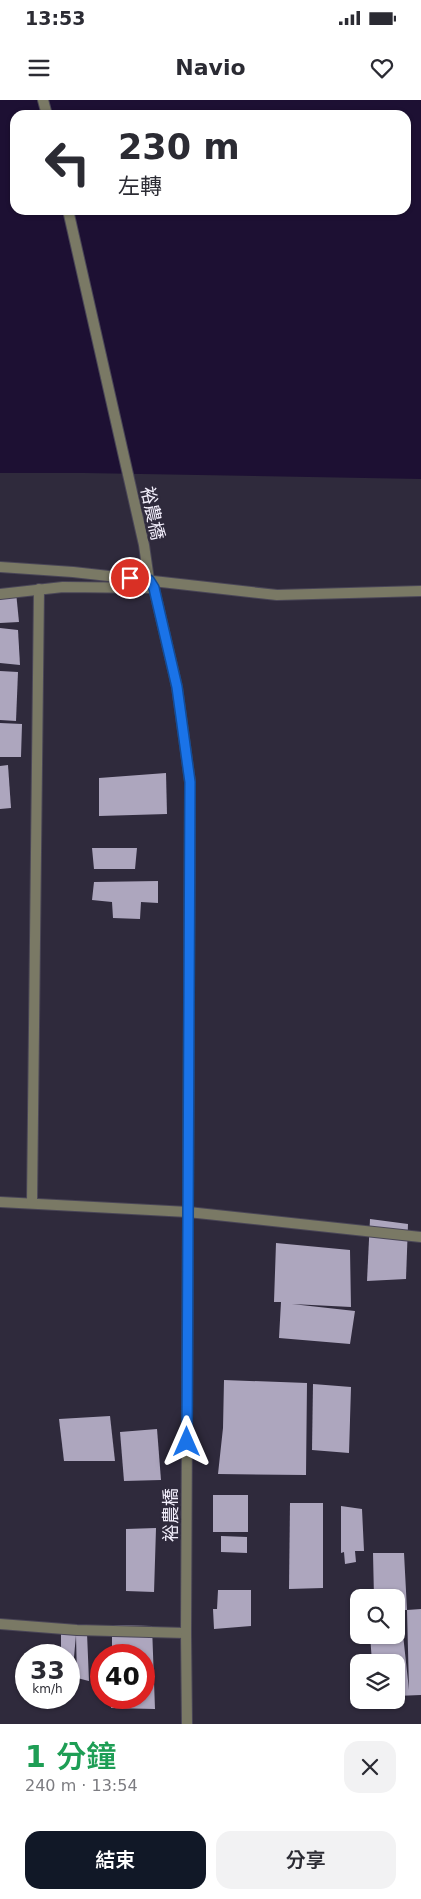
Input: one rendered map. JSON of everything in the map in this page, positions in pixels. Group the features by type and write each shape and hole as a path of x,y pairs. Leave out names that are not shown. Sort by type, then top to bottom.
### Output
{"street":[{"name":"裕農橋","path":"69,215 144,545 151,584 177,687 190,782 187,1724"},
{"path":"0,566 151,584 277,595 421,591"},
{"path":"0,594 63,587 151,584"},
{"path":"32,1204 39,589"},
{"path":"0,1202 188,1212 421,1237"},
{"path":"0,1624 77,1630 186,1633"}],"shaded area":[{"path":"0,100 421,100 421,479 0,473"}],"building":[{"path":"16,592 19,622 0,623 0,594"},
{"path":"0,628 18,630 20,665 0,663"},
{"path":"0,671 18,672 16,721 0,720"},
{"path":"0,723 22,724 21,757 0,757"},
{"path":"8,765 11,808 0,809 0,766"},
{"path":"166,773 167,814 99,816 99,778"},
{"path":"92,848 137,848 135,869 94,869"},
{"path":"158,881 158,903 141,902 140,919 113,918 112,902 92,900 94,882"},
{"path":"370,1219 408,1224 406,1279 367,1281"},
{"path":"276,1243 350,1250 351,1307 292,1304 355,1311 350,1344 279,1338 281,1302 274,1302"},
{"path":"224,1380 307,1383 306,1475 218,1474 223,1428"},
{"path":"313,1384 351,1387 349,1453 312,1450"},
{"path":"110,1416 115,1461 64,1461 59,1419"},
{"path":"157,1429 161,1480 124,1481 120,1432"},
{"path":"213,1495 248,1495 248,1532 213,1532"},
{"path":"290,1503 323,1503 323,1588 289,1589"},
{"path":"341,1506 362,1509 364,1551 355,1551 356,1562 345,1564 344,1552 341,1553"},
{"path":"156,1528 154,1592 126,1591 126,1529"},
{"path":"221,1536 247,1537 247,1553 221,1552"},
{"path":"373,1553 404,1553 407,1610 405,1610 405,1589 374,1589"},
{"path":"218,1590 251,1590 251,1626 214,1629 213,1609 217,1609"},
{"path":"421,1609 421,1695 405,1696 405,1654 371,1654 371,1644 404,1644 409,1690 407,1610"},
{"path":"112,1625 152,1626 153,1644 112,1644"},
{"path":"61,1631 87,1633 89,1681 80,1679 80,1644 76,1644 76,1635 75,1644 61,1644"}],"route":[{"path":"130,578 149,580 154,588 177,687 190,782 187,1442"}]}
